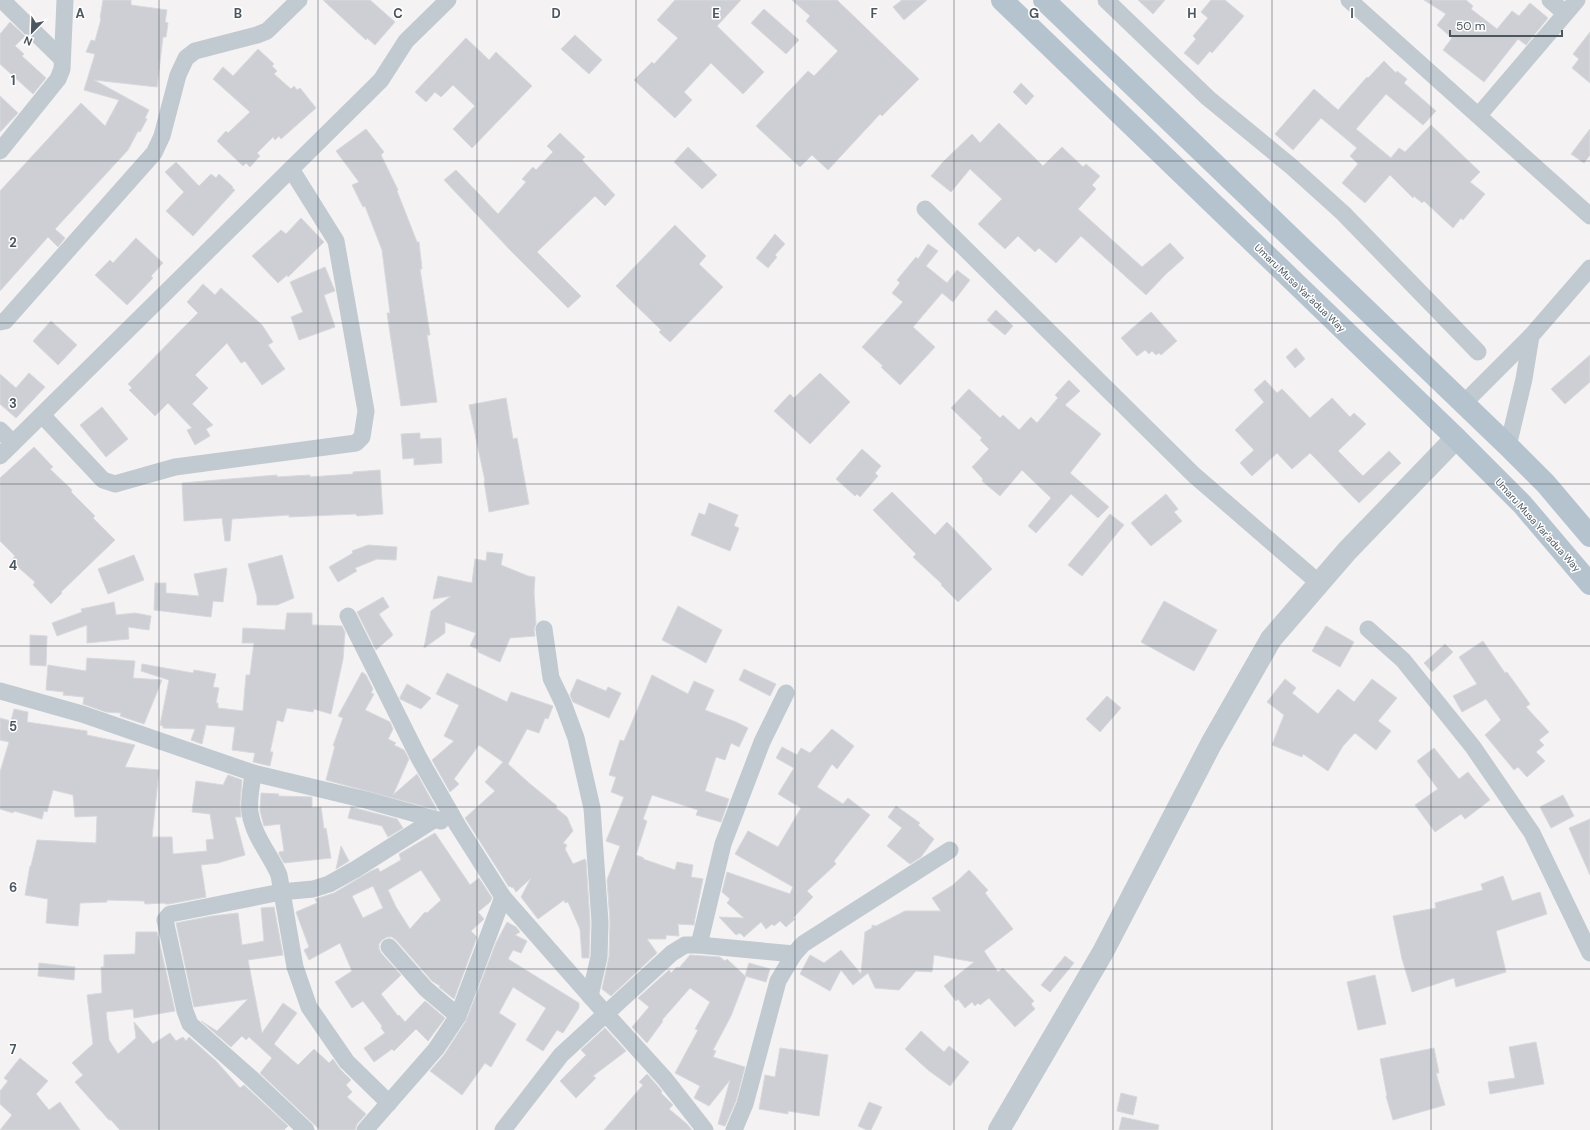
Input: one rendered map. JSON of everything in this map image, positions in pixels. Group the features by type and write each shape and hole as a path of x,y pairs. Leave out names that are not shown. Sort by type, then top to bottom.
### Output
{"main road":[{"name":"Umaru Musa Yar'adua Way","path":"1002,0 1456,438 1522,504 1590,584"},
{"path":"1044,0 1508,446 1546,484 1590,536"},
{"path":"1402,386 1422,364"}],"street":[{"path":"2,0 62,59"},
{"path":"0,151 58,79 62,69 65,0"},
{"path":"0,322 5,320 154,153 162,136 178,75 186,58 195,51 257,35 267,30 299,0"},
{"path":"0,456 381,80 406,42 448,0"},
{"path":"1106,0 1208,98 1292,167 1343,213 1478,352"},
{"path":"1349,0 1590,216"},
{"path":"1550,0 1566,13"},
{"path":"1479,115 1577,0"},
{"path":"42,415 103,480 115,484 175,467 356,444 362,437 366,411 336,241 291,169"},
{"path":"924,209 1194,475 1319,584"},
{"path":"1464,403 1531,336 1590,268"},
{"path":"1508,446 1524,379 1531,336"},
{"path":"0,430 13,443"},
{"path":"1000,1130 1103,952 1211,744 1271,639 1348,551 1456,438"},
{"path":"348,616 419,758 458,826 503,897 606,1014 665,1078 705,1130"},
{"path":"544,629 551,678 563,703 576,738 592,808 600,922 598,957 590,996"},
{"path":"1368,629 1403,660 1472,747 1532,833 1590,953"},
{"path":"0,691 82,714 253,773 366,800 458,826"},
{"path":"699,945 723,844 762,742 786,693"},
{"path":"253,773 250,812 255,831 261,844 273,861 279,875 295,968 309,1007 347,1062 388,1103"},
{"path":"306,1130 250,1077 190,1024 185,1011 165,920 170,914 281,892 313,889 329,884 356,869 435,819"},
{"path":"734,1130 744,1104 778,981 794,954 803,944 950,850"},
{"path":"365,1130 436,1049 458,1016 503,897"},
{"path":"503,1130 561,1055 672,953 685,945 794,954"},
{"path":"389,948 426,989 458,1016"}],"building":[{"path":"103,0 131,0 131,5 167,10 165,22 168,23 166,37 163,37 157,87 94,80 149,110 145,118 147,119 140,132 138,131 128,150 55,229 65,238 58,247 48,237 0,291 0,191 81,103 105,126 119,100 84,90 95,54 86,52 91,40 95,41 101,19"},
{"path":"323,0 370,0 395,22 375,45 367,38 366,40"},
{"path":"675,0 741,0 717,26 764,72 743,94 711,63 684,92 692,100 675,118 634,80 652,62 654,64 678,38 657,20"},
{"path":"792,0 837,0 919,79 882,116 880,114 828,170 812,155 800,167 756,126 808,71 814,76 838,51 806,21 810,16"},
{"path":"902,0 927,0 904,20 893,7"},
{"path":"1138,0 1165,0 1153,14"},
{"path":"1211,0 1225,0 1244,16 1212,53 1210,51 1198,65 1184,53 1196,39 1193,36 1208,18 1201,12"},
{"path":"1424,0 1466,0 1473,6 1471,9 1497,29 1512,11 1519,16 1530,3 1548,18 1526,45 1518,39 1484,82 1443,50 1452,38 1437,25 1446,14"},
{"path":"764,9 799,40 786,54 751,23"},
{"path":"10,22 25,36 15,46 24,54 22,56 46,78 33,94 0,64 0,34"},
{"path":"1590,32 1590,83 1572,68 1579,59 1573,54"},
{"path":"575,35 602,60 589,74 561,49"},
{"path":"466,38 489,60 496,52 532,86 472,148 453,129 475,106 453,85 441,97 435,92 426,102 415,92"},
{"path":"258,49 274,64 272,66 277,71 274,74 291,89 294,86 297,90 300,88 316,108 281,139 279,136 275,140 273,137 257,153 260,156 250,167 246,163 243,166 217,141 226,131 228,133 250,112 213,79 223,67 233,76"},
{"path":"1384,61 1396,73 1397,71 1407,79 1404,83 1436,111 1423,125 1386,94 1356,129 1391,158 1399,148 1405,152 1431,125 1480,172 1470,182 1485,194 1463,220 1461,218 1453,228 1424,201 1422,203 1414,196 1413,198 1390,175 1365,203 1342,183 1358,164 1350,156 1357,148 1321,118 1293,150 1275,134 1314,89 1338,110 1367,77 1368,78"},
{"path":"1021,83 1034,96 1026,105 1013,92"},
{"path":"0,96 18,113 0,132"},
{"path":"999,123 1043,166 1062,147 1083,167 1086,164 1100,176 1092,185 1096,189 1078,209 1142,267 1170,243 1184,258 1146,295 1081,236 1056,263 1039,248 1035,252 1018,236 1005,249 978,224 1002,199 970,169 951,192 931,176 972,134 980,143"},
{"path":"366,129 384,152 381,155 398,190 397,191 417,242 419,242 422,269 420,269 430,335 427,335 437,402 401,406 387,313 390,313 382,250 365,206 363,207 352,185 359,182 336,151"},
{"path":"1590,129 1590,155 1584,163 1571,154"},
{"path":"560,133 585,157 582,160 615,195 605,206 595,196 537,252 581,296 568,308 512,252 444,180 456,170 498,214 526,182 522,179 533,167 536,170 553,152 547,146"},
{"path":"688,147 717,175 702,189 674,162"},
{"path":"176,162 199,186 211,174 216,178 219,174 235,190 193,236 166,211 184,192 165,172"},
{"path":"301,218 324,242 288,277 287,275 278,283 252,256 281,230 286,234"},
{"path":"675,225 706,256 699,264 723,287 670,342 659,332 661,330 616,286"},
{"path":"775,234 785,244 775,255 777,257 768,268 756,258"},
{"path":"136,238 163,263 151,276 153,278 127,305 95,275 110,260 113,263"},
{"path":"928,244 938,251 926,266 947,283 957,270 970,280 953,302 942,293 913,327 935,347 900,385 881,367 883,366 862,347 903,302 892,293 900,283 897,280 916,257 918,259"},
{"path":"325,267 335,291 324,295 335,327 299,340 291,317 303,312 290,282"},
{"path":"203,284 215,295 221,288 262,325 273,342 268,345 285,369 262,385 245,361 241,363 227,343 195,375 208,388 192,404 213,425 206,429 210,436 195,445 187,430 192,428 168,403 155,416 129,390 132,388 128,384 198,313 187,302"},
{"path":"996,310 1013,326 1005,335 987,320"},
{"path":"1151,312 1177,341 1161,355 1159,353 1156,355 1152,351 1149,354 1145,350 1137,356 1121,338"},
{"path":"51,321 77,345 58,365 33,341"},
{"path":"1296,348 1305,359 1295,368 1286,357"},
{"path":"1590,355 1590,382 1565,404 1551,389"},
{"path":"29,373 45,387 16,418 0,404 0,374 16,388"},
{"path":"820,373 850,402 810,444 774,411 790,394 794,398"},
{"path":"1069,380 1080,391 1065,405 1101,434 1070,473 1109,507 1098,518 1071,494 1036,533 1028,526 1051,498 1022,470 1000,496 982,481 983,479 972,467 989,449 980,440 982,438 951,408 969,389 1000,418 1003,415 1019,430 1031,417 1037,423 1058,398 1055,395"},
{"path":"1265,380 1277,393 1282,389 1310,418 1332,398 1350,417 1354,413 1366,424 1338,451 1363,476 1389,451 1401,463 1359,503 1310,453 1292,469 1277,453 1252,476 1240,463 1254,450 1235,430 1264,402 1254,390"},
{"path":"506,398 513,439 517,438 529,504 489,512 485,481 469,405"},
{"path":"102,407 128,439 106,457 80,425"},
{"path":"420,433 420,439 441,438 442,463 414,465 414,458 403,459 401,434"},
{"path":"34,447 53,467 50,469 72,490 71,492 95,516 93,518 115,540 61,592 62,593 51,604 33,585 35,582 11,561 15,556 0,541 0,478"},
{"path":"862,449 881,466 875,473 878,476 860,497 857,494 855,496 836,479"},
{"path":"380,470 383,514 289,517 289,515 232,519 230,541 225,541 222,518 184,521 182,483 277,475 277,477 310,475 310,477 353,474 353,472"},
{"path":"892,492 935,535 947,522 992,569 958,602 941,585 942,584 913,557 916,554 873,510"},
{"path":"1166,494 1178,509 1174,512 1182,521 1151,546 1131,523"},
{"path":"709,503 738,515 734,526 739,528 730,551 691,535 699,513 705,515"},
{"path":"1110,514 1124,525 1082,576 1068,565"},
{"path":"368,545 397,547 396,560 377,559 355,568 357,571 338,582 329,567 353,553 352,551"},
{"path":"487,552 503,554 501,565 528,576 535,577 535,636 510,638 500,662 478,652 478,649 470,646 476,633 445,622 445,633 424,648 431,611 451,596 433,599 438,576 472,583 475,559 486,561"},
{"path":"134,555 144,580 108,594 98,569"},
{"path":"282,555 294,598 277,605 257,605 257,597 248,564"},
{"path":"227,568 223,602 213,601 211,617 154,610 155,583 166,583 166,593 199,596 194,574"},
{"path":"383,597 389,607 379,614 393,635 376,650 357,612"},
{"path":"1164,601 1217,630 1194,671 1141,642"},
{"path":"114,602 116,615 135,613 151,616 149,630 128,627 129,639 87,643 87,625 57,636 52,623 82,612 81,609"},
{"path":"678,606 722,630 706,663 662,640"},
{"path":"287,613 312,613 312,625 342,626 345,632 343,659 331,714 314,709 313,712 287,708 283,722 277,720 270,752 273,752 270,766 253,762 255,753 232,750 235,727 206,725 202,744 191,740 195,729 163,728 163,726 160,725 169,680 141,671 142,664 193,673 194,670 216,674 213,687 219,688 216,703 218,703 218,708 243,711 246,675 250,675 254,643 242,643 243,628 285,630"},
{"path":"1326,626 1354,642 1340,667 1312,651"},
{"path":"30,635 47,636 46,666 30,665"},
{"path":"1483,641 1505,673 1507,672 1530,704 1526,707 1549,732 1539,740 1544,745 1536,752 1545,761 1527,777 1518,767 1514,770 1485,735 1501,720 1486,699 1462,712 1453,696 1477,684 1459,657"},
{"path":"1445,644 1453,652 1432,672 1424,663"},
{"path":"87,658 135,661 133,678 162,680 144,724 120,716 121,713 106,712 83,704 84,697 63,695 64,692 46,690 48,665 86,671"},
{"path":"744,669 776,684 770,696 739,680"},
{"path":"362,672 366,675 373,689 371,693 374,694 365,710 390,722 393,729 388,739 396,743 394,745 404,750 409,759 393,795 417,774 437,810 326,780 335,746 333,746 343,718 338,716"},
{"path":"447,673 507,702 511,692 553,706 548,719 545,718 539,733 527,729 508,764 557,806 556,808 567,817 573,831 563,843 567,845 565,849 573,864 585,859 586,861 590,922 589,958 582,958 580,929 568,902 565,903 564,900 538,919 521,897 531,878 516,892 513,887 509,887 465,818 495,791 485,782 503,762 479,745 454,779 459,784 450,792 432,760 454,741 444,736 459,705 436,694"},
{"path":"652,675 688,694 694,681 714,690 705,710 748,728 739,747 731,743 725,760 716,757 705,791 729,799 721,822 696,815 698,810 652,795 643,819 647,821 636,855 644,858 643,859 675,870 677,862 693,865 691,877 703,879 694,925 678,924 679,936 666,935 666,939 647,939 657,953 611,996 602,989 609,957 610,921 607,880 620,846 606,841 624,797 611,792 616,777 609,775 620,740 624,741"},
{"path":"577,679 606,691 608,687 621,693 609,718 573,702 570,695"},
{"path":"1285,679 1296,688 1292,693 1318,714 1338,689 1354,702 1372,679 1397,698 1378,721 1391,731 1376,750 1355,733 1343,746 1328,771 1303,754 1302,757 1272,745 1284,715 1267,702"},
{"path":"407,684 431,698 421,709 400,699"},
{"path":"1107,696 1121,708 1100,732 1086,719"},
{"path":"14,709 28,712 27,722 87,731 87,735 135,745 125,767 159,770 152,837 172,837 173,854 207,851 206,840 214,839 210,814 192,812 196,781 223,785 228,775 242,780 240,803 241,817 235,817 245,855 218,863 201,865 206,897 169,904 145,904 144,901 107,900 107,902 80,903 78,926 46,923 48,899 25,895 30,866 37,840 96,843 97,816 75,817 73,795 53,790 47,812 44,811 42,819 14,811 13,813 0,809 0,772 9,742 0,740 0,718 11,721"},
{"path":"832,729 854,746 837,769 832,764 817,787 843,804 848,798 870,815 834,861 836,864 807,891 813,897 793,918 795,919 786,927 780,921 774,926 772,924 766,929 761,922 744,937 740,933 736,935 719,917 744,918 727,903 730,899 722,892 727,872 790,894 793,887 735,854 748,831 778,847 801,808 778,794 794,768 776,758 782,747 797,755 801,748 810,753"},
{"path":"1434,748 1459,779 1468,772 1490,800 1465,819 1461,814 1435,832 1415,805 1438,789 1417,761"},
{"path":"261,793 279,794 278,796 312,797 312,808 321,807 324,829 326,828 331,858 284,863 279,854 279,852 284,851 280,824 264,826 260,811"},
{"path":"1563,795 1574,816 1551,828 1540,807"},
{"path":"896,806 920,823 918,825 934,839 921,857 910,864 887,846 902,828 888,817"},
{"path":"351,807 397,819 403,828 388,837 382,826 348,818"},
{"path":"1590,819 1590,875 1569,828"},
{"path":"435,833 470,885 479,878 492,898 490,902 478,912 484,919 471,931 477,937 454,999 432,981 392,937 387,937 379,944 381,953 401,975 381,994 398,1016 399,1015 405,1022 425,1001 445,1018 428,1041 416,1029 394,1051 392,1049 374,1062 364,1048 385,1033 381,1028 382,1026 363,1001 352,1008 335,982 352,971 340,943 309,960 304,950 309,947 296,912 317,903 315,899 334,893 371,871 378,868 380,872 401,860 399,854","holes":["421,870 441,900 427,913 425,912 410,929 396,907 388,890","373,886 383,908 363,918 352,896"]},
{"path":"341,846 349,861 336,869"},
{"path":"969,870 988,890 985,893 1013,929 984,951 998,972 1003,968 1034,1001 1031,1004 1035,1009 1015,1027 989,998 980,1005 978,1003 975,1006 972,1002 965,1008 958,999 956,1001 944,986 974,962 934,955 932,972 916,971 899,990 875,988 868,973 853,985 841,970 830,991 800,974 810,955 824,963 841,950 861,974 865,932 872,928 872,925 876,926 905,911 941,911 932,898 953,885"},
{"path":"1503,876 1512,901 1540,892 1547,914 1496,931 1506,972 1456,987 1454,978 1412,992 1402,959 1393,916 1436,908 1435,903 1483,890 1481,884"},
{"path":"274,907 283,955 248,960 262,1033 283,1003 297,1013 274,1044 298,1065 314,1049 329,1063 333,1059 351,1080 346,1085 352,1092 347,1097 366,1114 357,1124 355,1130 320,1130 260,1073 272,1058 249,1037 246,1040 242,1036 231,1047 201,1021 217,1031 248,999 194,1007 176,923 238,913 242,945 264,941 261,908"},
{"path":"507,922 516,927 520,932 515,935 527,941 521,953 513,950 508,959 579,1003 579,1008 563,1033 557,1030 543,1051 526,1040 546,1008 513,987 499,1013 516,1024 491,1067 485,1063 462,1095 430,1071 444,1055 466,1021 496,943"},
{"path":"136,932 157,932 175,1011 134,1018 133,1009 106,1012 109,1040 118,1054 136,1038 134,1022 153,1044 170,1033 176,1041 183,1037 186,1041 189,1037 216,1061 240,1088 244,1085 288,1126 284,1130 120,1130 75,1082 83,1075 72,1063 93,1044 87,995 102,993 101,967 104,967 104,955 135,954"},
{"path":"690,955 720,957 725,961 727,959 746,977 731,1016 713,1050 716,1051 713,1057 745,1067 736,1101 725,1126 718,1124 730,1080 709,1106 694,1098 700,1086 675,1073 698,1030 695,1029 710,1002 690,988 662,1020 663,1021 647,1043 632,1027 649,1007 638,998 669,970 671,973 677,967 679,968"},
{"path":"1065,956 1074,963 1050,992 1041,985"},
{"path":"39,963 75,967 74,980 38,976"},
{"path":"749,963 770,969 766,982 745,976"},
{"path":"1375,975 1386,1024 1358,1030 1347,982"},
{"path":"605,1028 626,1051 593,1076 596,1078 576,1098 560,1081 586,1055 581,1050"},
{"path":"921,1031 944,1052 949,1046 969,1062 950,1086 928,1070 905,1049"},
{"path":"1536,1042 1544,1084 1490,1094 1488,1082 1515,1078 1509,1047"},
{"path":"780,1048 828,1055 819,1116 788,1111 788,1114 759,1109 765,1075 775,1077"},
{"path":"1434,1048 1439,1073 1436,1073 1445,1105 1393,1120 1386,1096 1380,1059"},
{"path":"20,1058 48,1081 36,1094 49,1110 60,1102 80,1130 0,1130 12,1115 0,1104 0,1091 8,1081 4,1078"},
{"path":"647,1074 662,1091 661,1093 673,1105 669,1109 692,1130 604,1130 643,1085 639,1082"},
{"path":"1121,1093 1137,1097 1133,1115 1117,1111"},
{"path":"869,1102 882,1107 871,1130 867,1130 858,1126"},
{"path":"1122,1117 1159,1125 1158,1130 1119,1130"}]}
